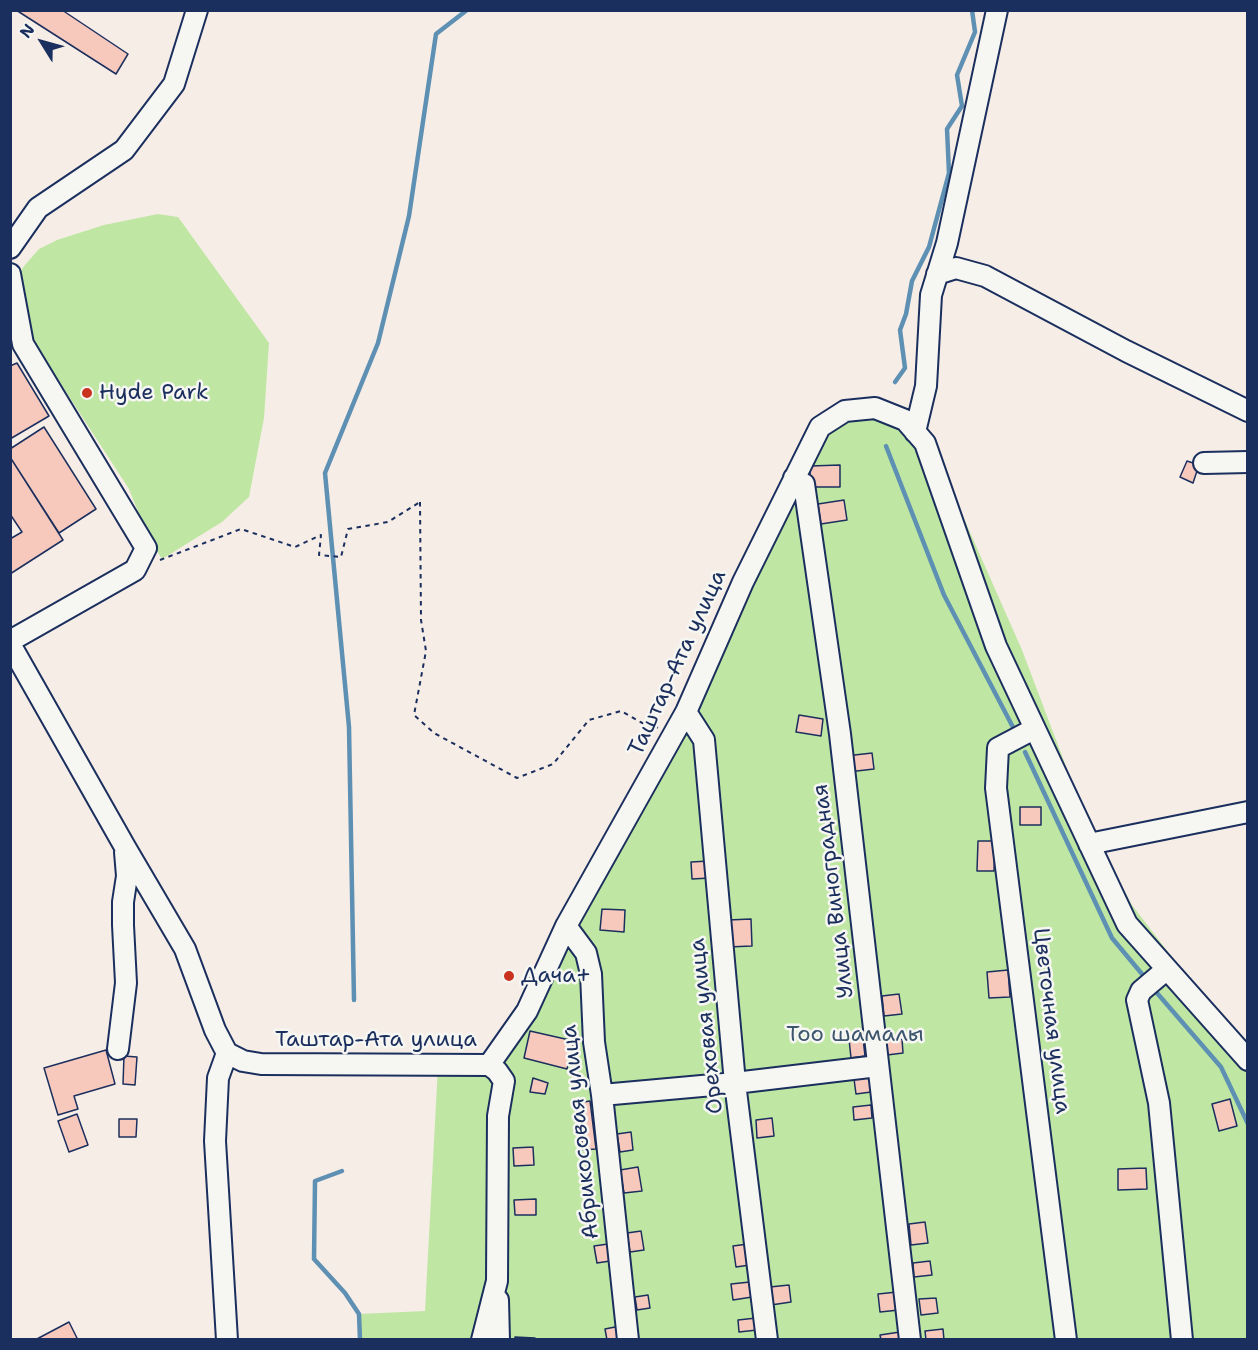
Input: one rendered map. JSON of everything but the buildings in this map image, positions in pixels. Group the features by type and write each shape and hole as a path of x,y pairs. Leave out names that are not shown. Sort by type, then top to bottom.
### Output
{"street":[{"path":"10,248 38,208 124,150 174,84 197,10"},
{"path":"915,432 926,386 931,295 949,232 997,10"},
{"path":"938,274 956,268 985,276 1126,351 1248,411"},
{"path":"10,274 23,344 146,548 135,570 10,642 124,847 184,949 215,1030 227,1053 218,1078 215,1141 227,1340"},
{"name":"Таштар-Ата улица","path":"227,1053 243,1061 261,1064 489,1065 527,1011 566,926 687,712 743,582 820,427 845,411 875,408 905,420 925,443 996,646 1127,924 1248,1060"},
{"path":"1204,463 1248,462"},
{"name":"Улица Виноградная","path":"794,478 804,484 840,734 910,1340"},
{"name":"Ореховая улица","path":"687,712 704,740 735,1083 767,1340"},
{"name":"Цветочная улица","path":"1034,729 998,748 996,788 1066,1340"},
{"path":"1089,844 1248,812"},
{"path":"118,1049 126,983 123,902 127,876 124,847"},
{"name":"Абрикосовая улица","path":"566,926 586,953 589,963 594,1042 602,1095 628,1340"},
{"path":"1167,969 1142,991 1137,1000 1159,1103 1182,1340"},
{"path":"489,1065 504,1081 498,1116 497,1281 500,1340"},
{"path":"602,1095 735,1083 878,1066"},
{"path":"482,1340 497,1281"}],"path":[{"path":"135,570 241,530 295,547 321,535 319,555 341,556 348,529 388,522 420,502 421,620 426,651 414,715 434,733 516,778 553,765 589,720 621,711 653,729 661,725"}],"green space":[{"path":"158,214 178,217 269,343 264,418 249,497 222,522 162,559 149,539 129,489 31,338 17,278 39,249 57,240 104,225"},
{"name":"Тоо шамалы","path":"845,411 905,420 946,478 1022,650 1086,819 1132,905 1178,965 1247,1041 1247,1339 360,1340 359,1314 425,1311 438,1066 489,1064 527,1011 820,427"}],"waterway":[{"path":"354,1000 349,727 325,473 378,343 409,216 436,34 467,10"},
{"path":"895,382 905,368 900,330 906,314 912,281 929,247 949,173 947,129 962,106 957,75 975,32 972,10"},
{"path":"886,446 944,595 1016,733"},
{"path":"1025,752 1112,938 1147,980"},
{"path":"1157,993 1221,1067 1248,1124"},
{"path":"342,1171 315,1181 314,1259 345,1293 359,1314 360,1340"}],"place":[{"name":"Hyde Park","path":"87,393"},
{"name":"Дача+","path":"509,976"}]}
